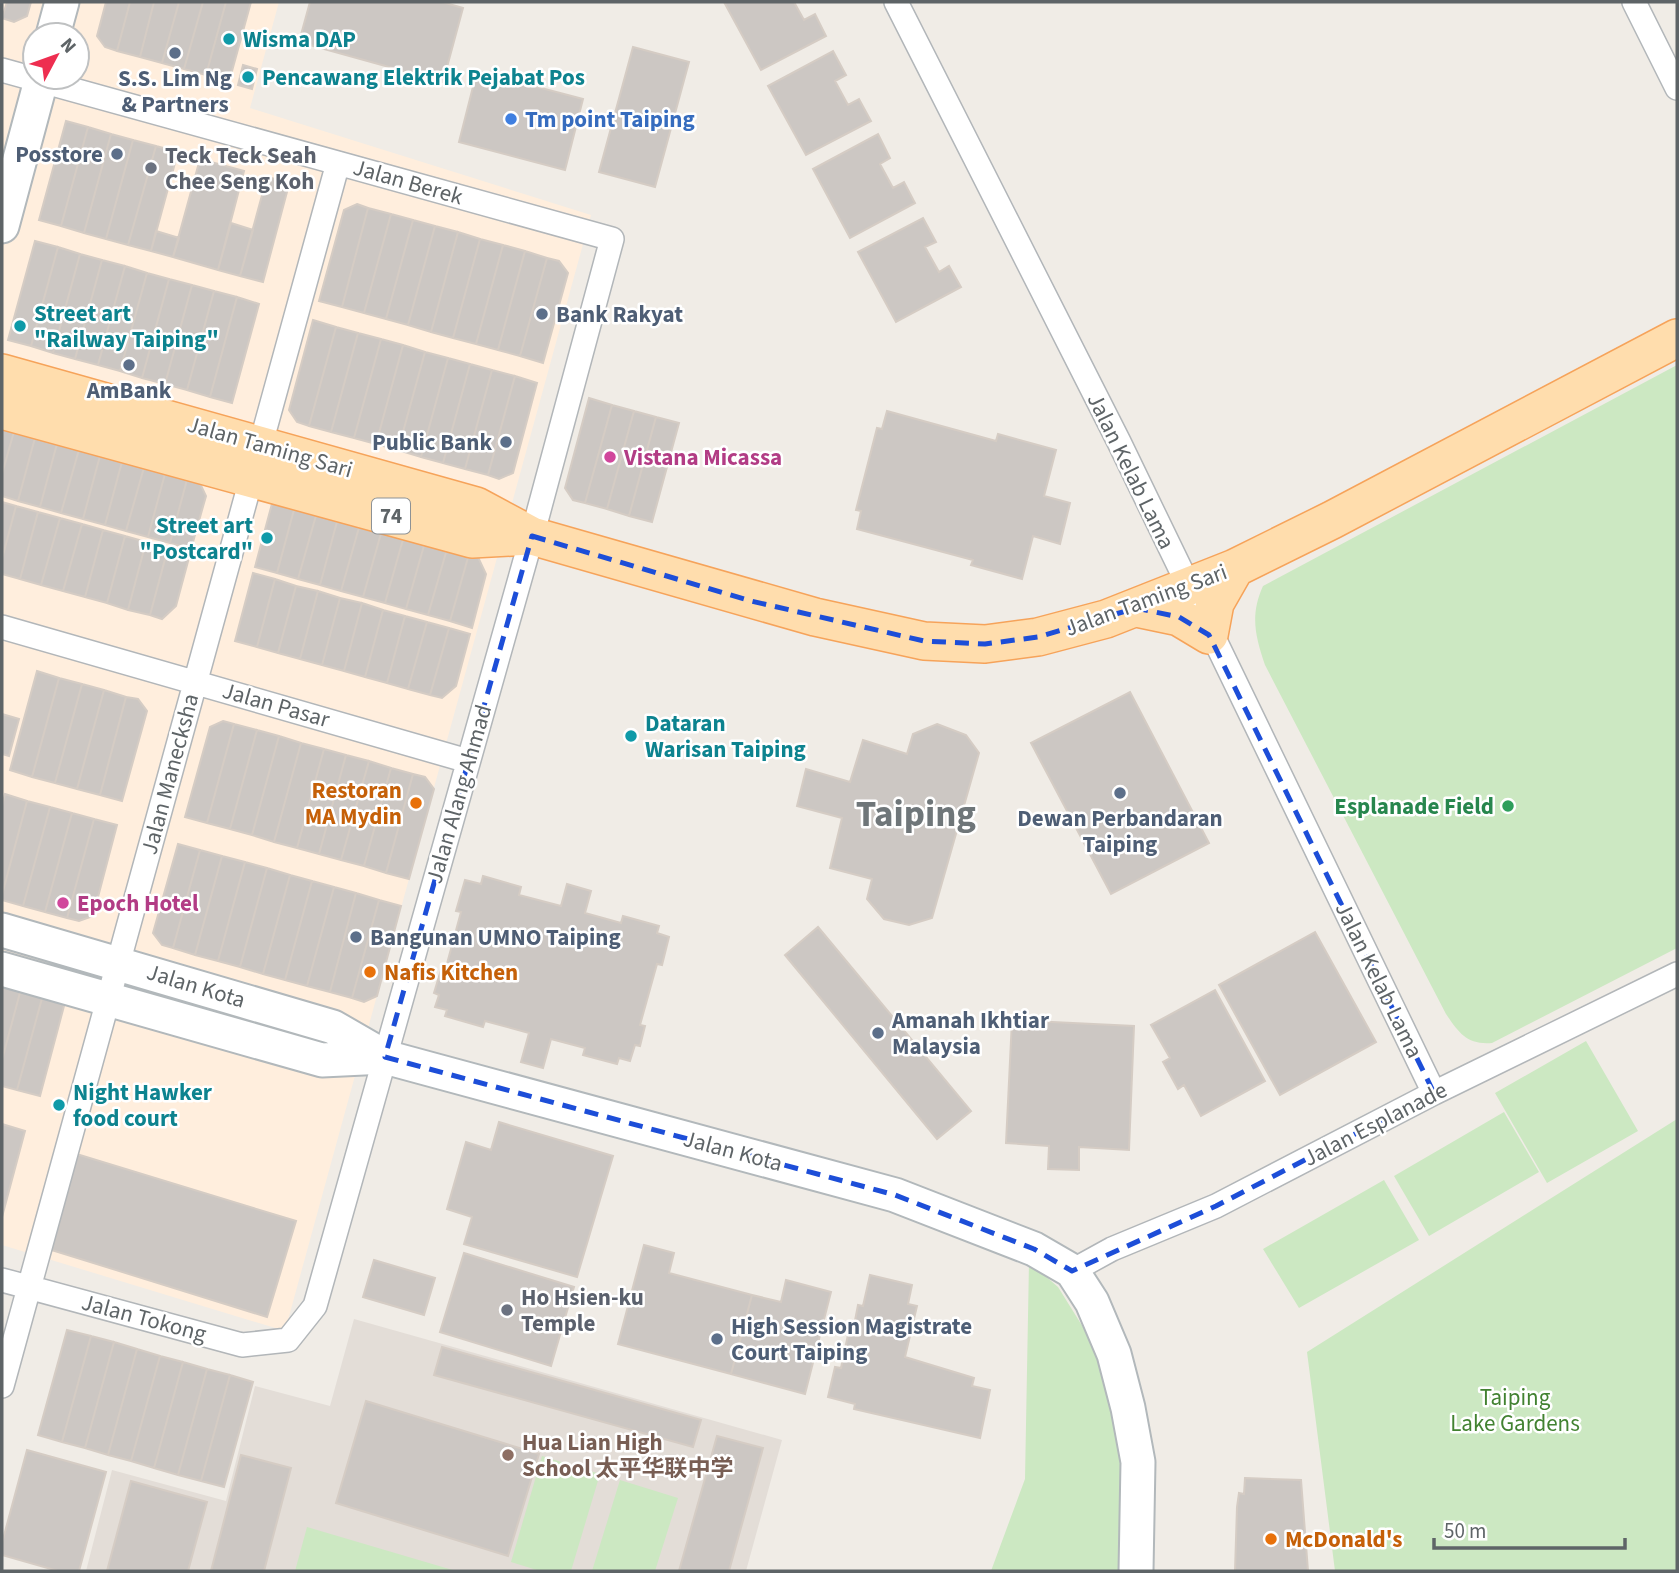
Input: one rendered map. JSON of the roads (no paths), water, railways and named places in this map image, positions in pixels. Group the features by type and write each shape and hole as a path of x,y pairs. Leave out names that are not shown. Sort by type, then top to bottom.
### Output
{"main road":[{"path":"57,21 62,2"},
{"path":"2,226 38,91"},
{"name":"Jalan Taming Sari","path":"2,410 476,506 532,536 751,601 924,641 985,643 1038,637 1073,629 1187,589 1235,568 1332,520 1677,338"},
{"name":"Jalan Taming Sari","path":"2,373 257,460"},
{"path":"1136,608 1180,617 1209,635 1215,603 1235,568"},
{"name":"Jalan Kota","path":"2,930 333,1027 385,1056 895,1195 1034,1249 1072,1270"},
{"name":"Jalan Kota","path":"2,969 322,1059 385,1056"},
{"path":"1072,1270 1093,1302 1114,1354 1128,1408 1138,1462 1136,1571"}],"street":[{"name":"Jalan Kelab Lama","path":"896,2 1119,442 1209,635 1434,1094"},
{"path":"1634,2 1677,88"},
{"name":"Jalan Berek","path":"2,70 21,74"},
{"name":"Jalan Berek","path":"83,91 612,239"},
{"name":"Jalan Manecksha","path":"2,1386 338,163"},
{"name":"Jalan Alang Ahmad","path":"288,1340 315,1306 532,536 612,239"},
{"name":"Jalan Pasar","path":"2,627 468,761"},
{"name":"Jalan Esplanade","path":"1072,1270 1112,1249 1216,1206 1677,974"},
{"name":"Jalan Tokong","path":"2,1280 242,1345 288,1340"}],"place":[{"name":"Wisma DAP","path":"229,39"},
{"name":"S.S. Lim Ng & Partners","path":"175,53"},
{"name":"Pencawang Elektrik Pejabat Pos","path":"248,77"},
{"name":"Tm point Taiping","path":"511,119"},
{"name":"Posstore","path":"117,154"},
{"name":"Teck Teck Seah Chee Seng Koh","path":"151,168"},
{"name":"Bank Rakyat","path":"542,314"},
{"name":"Street art \"Railway Taiping\"","path":"20,326"},
{"name":"AmBank","path":"129,365"},
{"name":"Public Bank","path":"506,442"},
{"name":"Vistana Micassa","path":"610,457"},
{"name":"Street art \"Postcard\"","path":"267,538"},
{"name":"Dataran Warisan Taiping","path":"631,736"},
{"name":"Dewan Perbandaran Taiping","path":"1120,793"},
{"name":"Restoran MA Mydin","path":"416,803"},
{"name":"Esplanade Field","path":"1508,806"},
{"name":"Epoch Hotel","path":"63,903"},
{"name":"Bangunan UMNO Taiping","path":"356,937"},
{"name":"Nafis Kitchen","path":"370,972"},
{"name":"Amanah Ikhtiar Malaysia","path":"878,1033"},
{"name":"Night Hawker food court","path":"59,1105"},
{"name":"Ho Hsien-ku Temple","path":"507,1310"},
{"name":"High Session Magistrate Court Taiping","path":"717,1339"},
{"name":"Hua Lian High School 太平华联中学","path":"508,1455"},
{"name":"McDonald's","path":"1271,1539"}],"district":[{"name":"Taiping","path":"916,814"}],"park label":[{"name":"Taiping Lake Gardens","path":"1515,1410"}]}
